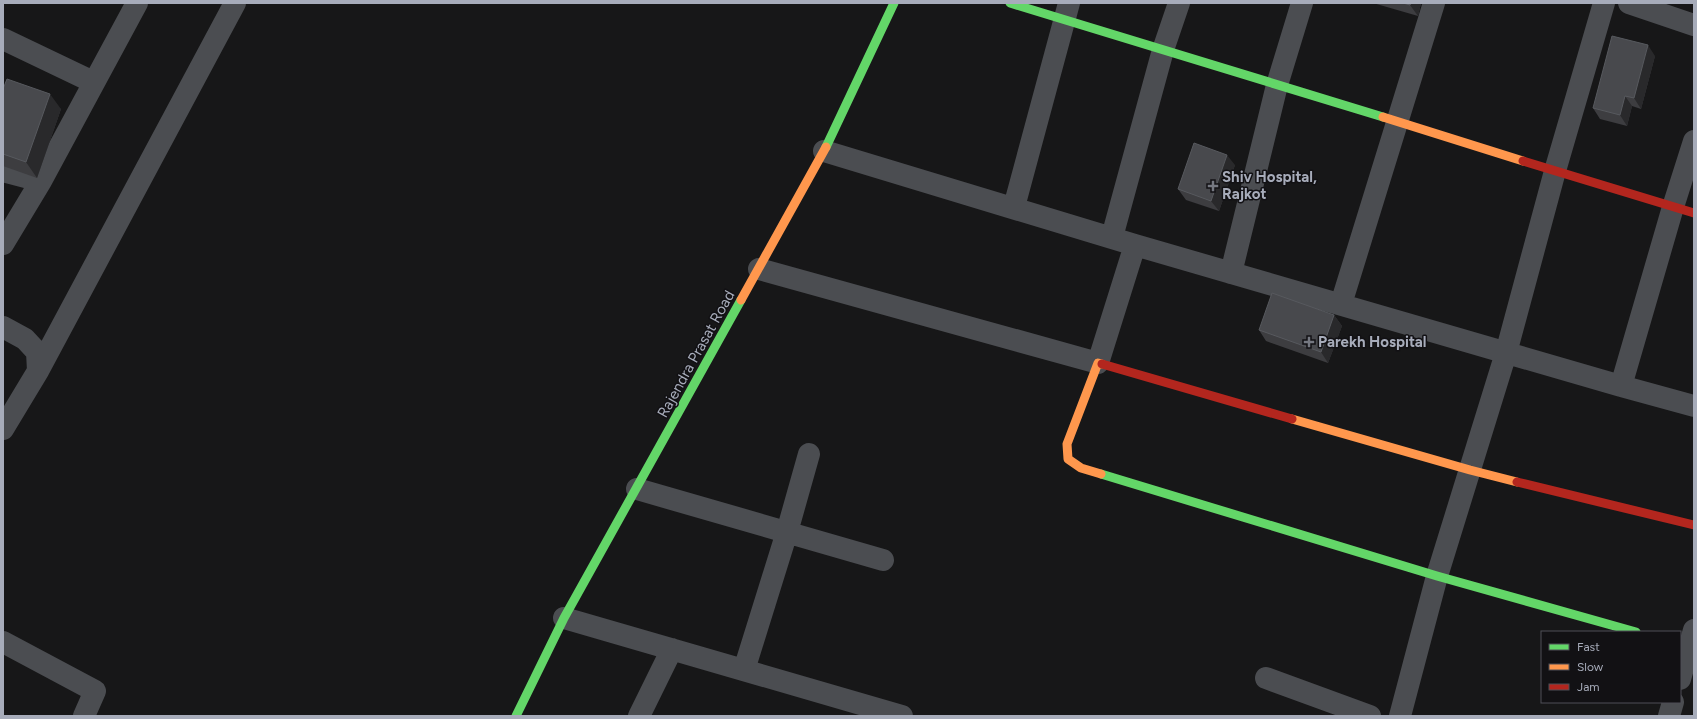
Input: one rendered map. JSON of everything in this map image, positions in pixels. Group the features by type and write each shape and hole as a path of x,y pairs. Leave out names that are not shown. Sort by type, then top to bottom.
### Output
{"street":[{"path":"3,244 41,181 93,82 137,3"},
{"path":"3,429 38,371 235,3"},
{"name":"Rajendra Prasat Road","path":"516,716 564,618 824,151 894,3"},
{"path":"1010,3 1066,11 1164,50 1397,123 1694,213"},
{"path":"1112,237 1164,50 1179,3"},
{"path":"1231,273 1277,85 1302,3"},
{"path":"1341,304 1434,3"},
{"path":"1400,716 1437,576 1506,353 1555,171 1604,3"},
{"path":"1629,3 1694,25"},
{"path":"1014,207 1066,11"},
{"path":"3,39 93,82"},
{"path":"1621,386 1673,207 1694,141"},
{"path":"824,151 1014,207 1135,245 1694,406"},
{"path":"3,171 41,181"},
{"path":"1135,245 1098,363 1067,444 1068,459 1081,468 1437,576 1632,631"},
{"path":"759,269 1098,363 1470,470 1694,525"},
{"path":"3,327 25,339 37,352 38,371"},
{"path":"744,670 787,532 809,454"},
{"path":"637,488 883,560"},
{"path":"564,618 744,670 846,708 902,716"},
{"path":"3,642 95,690 84,716"},
{"path":"1681,675 1689,642"},
{"path":"639,716 672,649"},
{"path":"1266,678 1370,716"},
{"path":"1670,716 1674,703"}],"building":[{"path":"1612,36 1648,45 1634,98 1625,96 1620,115 1593,108"},
{"path":"7,79 50,94 26,162 3,154 3,89"},
{"path":"1194,143 1227,155 1211,201 1178,189"},
{"path":"1272,293 1334,315 1321,352 1259,330"}],"traffic: fast":[{"path":"826,147 894,3"},
{"path":"1010,3 1383,117"},
{"path":"516,716 564,618 741,300"},
{"path":"1101,474 1437,576 1632,631"}],"traffic: slow":[{"path":"1383,117 1523,161"},
{"path":"741,300 826,147"},
{"path":"1101,474 1081,468 1068,459 1067,444 1098,363 1102,364"},
{"path":"1292,419 1517,482"}],"traffic: jam":[{"path":"1523,161 1694,213"},
{"path":"1102,364 1292,419"},
{"path":"1517,482 1694,525"}],"place":[{"name":"Shiv Hospital, Rajkot","path":"1213,186"},
{"name":"Parekh Hospital","path":"1309,342"}]}
